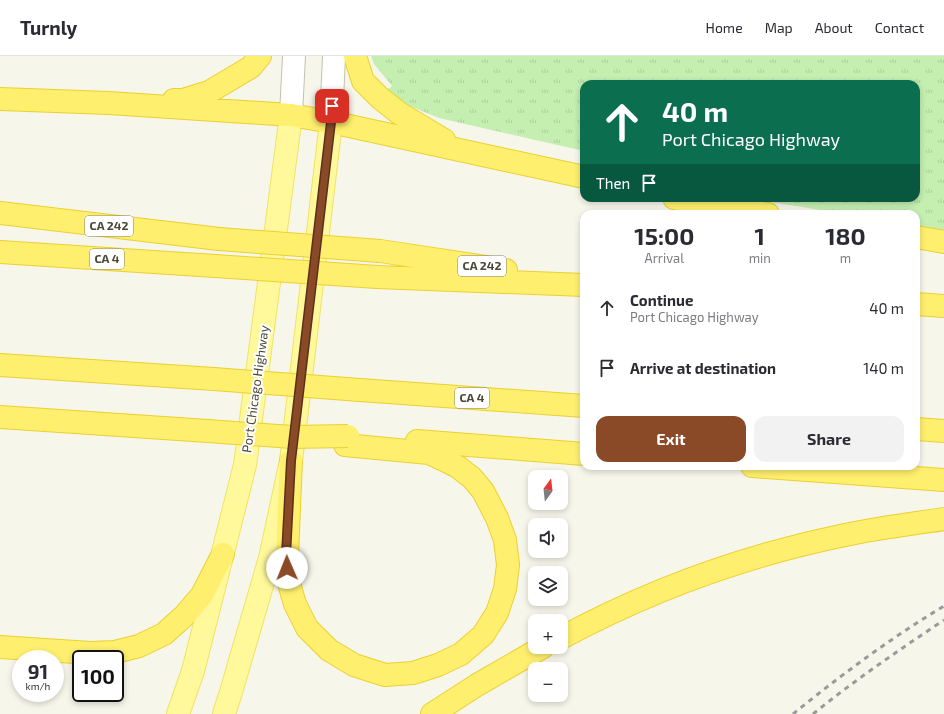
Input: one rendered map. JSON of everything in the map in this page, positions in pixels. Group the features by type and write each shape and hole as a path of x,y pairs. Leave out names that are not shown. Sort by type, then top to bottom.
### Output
{"highway":[{"path":"109,103 183,100 209,92 251,67 260,56"},
{"path":"355,56 363,81 380,98 399,112 460,149"},
{"path":"0,99 109,103 291,115 460,149 580,176"},
{"path":"691,202 742,210"},
{"name":"CA 242","path":"0,213 218,239 380,251 580,282"},
{"path":"920,238 944,242"},
{"name":"CA 4","path":"0,252 377,277 580,283"},
{"path":"920,304 944,306"},
{"name":"CA 4","path":"0,365 580,406"},
{"path":"0,417 347,441 580,454"},
{"path":"0,424 62,421"},
{"path":"920,429 944,431"},
{"path":"291,461 286,555 288,580 295,604 307,628 329,650 354,665 385,675 413,673 438,666 460,654 483,635 497,613 505,589 508,565 505,540 497,518 483,491 472,478 458,467 429,453 347,441"},
{"path":"807,470 944,480"},
{"path":"568,634 645,597 709,573 761,556 845,535 944,519"},
{"path":"0,647 90,653 115,652 139,646 164,634 184,616 202,595 223,554"},
{"path":"432,714 477,685 532,654"}],"main road":[{"name":"Port Chicago Highway","path":"178,714 193,671 245,465 291,115"},
{"path":"224,714 270,558 291,461 331,122"}],"street":[{"name":"Port Chicago Highway","path":"291,115 294,56"},
{"path":"331,122 334,56"}],"green space":[{"path":"371,56 944,56 944,230 920,226 920,210 820,210 772,202 920,202 920,80 580,80 580,150 439,118 405,104 388,89 392,86 374,64"}],"railway":[{"path":"793,714 867,657 944,606"},
{"path":"813,714 877,666 944,620"}],"route":[{"path":"287,568 286,555 291,461 332,106"}]}
